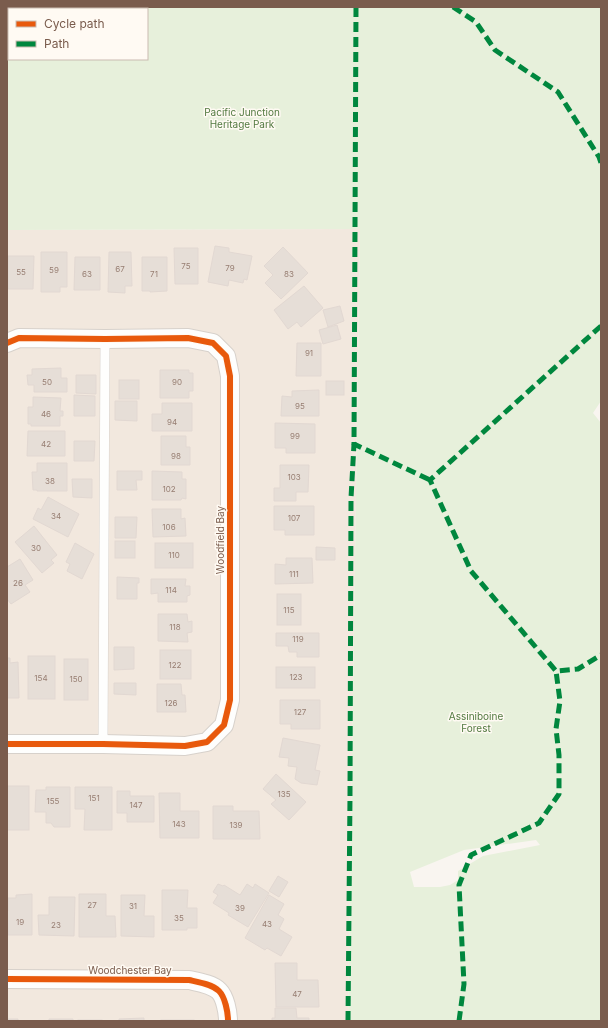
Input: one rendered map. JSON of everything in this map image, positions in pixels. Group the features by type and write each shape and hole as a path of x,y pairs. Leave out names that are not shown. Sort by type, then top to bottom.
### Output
{"street":[{"name":"Woodfield Bay","path":"7,343 19,338 188,338 213,343 226,356 230,376 230,700 224,725 207,742 185,746 7,744"},
{"name":"Woodchester Bay","path":"7,979 189,980 206,984 219,991 225,1003 228,1021"}],"lane":[{"path":"102,744 106,339"}],"shaded area":[{"path":"360,229 348,1021 7,1021 7,230"}],"green space":[{"name":"Assiniboine Forest","path":"7,7 601,7 601,401 593,413 601,423 601,1021 348,1021 360,229 7,230","holes":["536,840 540,845 483,856 458,871 458,880 450,885 440,887 414,887 410,872 464,850"]}],"building":[{"path":"215,246 229,248 229,252 252,256 247,280 244,279 243,283 229,280 228,286 208,282"},
{"path":"283,247 308,273 281,299 265,283 273,275 264,266"},
{"path":"174,248 198,248 198,284 175,284"},
{"path":"41,252 67,252 67,287 60,287 60,292 41,292"},
{"path":"109,252 131,252 132,286 125,286 125,293 108,292"},
{"path":"8,256 34,256 33,289 8,289"},
{"path":"75,257 100,257 100,290 74,290"},
{"path":"142,257 167,257 167,291 142,291"},
{"path":"304,286 323,308 301,327 297,322 288,329 274,310"},
{"path":"340,306 344,321 328,327 323,310"},
{"path":"337,325 341,339 323,344 319,330"},
{"path":"297,343 321,343 321,376 296,376"},
{"path":"61,368 61,378 67,378 67,392 34,392 34,385 28,385 27,375 32,375 32,369"},
{"path":"160,370 189,370 189,373 193,373 193,391 189,391 189,398 160,398"},
{"path":"76,375 96,375 96,394 76,393"},
{"path":"119,380 139,380 139,399 119,399"},
{"path":"326,381 344,381 344,395 326,395"},
{"path":"319,390 319,416 281,416 282,396 292,397 292,391"},
{"path":"74,395 95,396 95,416 74,416"},
{"path":"33,397 61,398 60,411 63,411 63,416 60,416 60,426 31,426 31,424 28,424 28,407 33,407"},
{"path":"115,401 137,401 137,421 115,420"},
{"path":"162,403 192,403 192,431 152,431 152,414 162,414"},
{"path":"275,423 315,424 315,453 286,453 286,448 275,448"},
{"path":"28,431 65,431 65,456 27,456"},
{"path":"161,436 186,436 186,447 190,447 190,465 161,465"},
{"path":"74,441 95,441 94,461 74,461"},
{"path":"37,463 67,463 67,491 33,490 32,472 37,472"},
{"path":"280,465 309,465 308,492 296,492 296,501 274,501 274,488 280,488"},
{"path":"117,471 142,471 142,480 136,480 137,490 117,490"},
{"path":"152,471 182,472 182,479 186,479 186,499 152,500"},
{"path":"72,479 92,479 92,498 73,497"},
{"path":"48,497 79,514 68,537 33,519 38,508 41,510"},
{"path":"274,506 314,506 314,535 285,535 285,530 274,530"},
{"path":"152,509 181,509 181,519 185,518 186,536 153,537"},
{"path":"115,517 137,517 136,538 115,538"},
{"path":"34,526 57,555 51,560 54,563 42,573 15,542"},
{"path":"115,541 135,541 135,558 115,558"},
{"path":"75,543 94,554 82,579 67,571 70,564 66,562"},
{"path":"155,543 193,543 193,568 155,568"},
{"path":"316,547 335,548 335,560 316,560"},
{"path":"286,558 312,558 313,583 275,584 275,564 286,565"},
{"path":"20,559 33,580 25,585 30,592 11,604 7,599 7,567"},
{"path":"117,577 139,578 139,583 137,583 137,599 117,599"},
{"path":"151,579 186,579 185,586 190,586 190,595 187,596 187,602 158,602 158,593 151,594"},
{"path":"277,594 301,594 301,625 277,625"},
{"path":"158,614 187,614 188,622 192,621 192,632 187,633 188,642 158,641"},
{"path":"276,633 319,633 319,657 297,657 297,652 289,652 288,646 276,646"},
{"path":"114,647 134,647 134,669 114,670"},
{"path":"160,650 191,650 191,679 160,679"},
{"path":"28,656 55,656 55,699 28,699"},
{"path":"7,658 10,658 10,663 18,662 19,698 7,698"},
{"path":"64,659 88,659 88,700 64,700"},
{"path":"276,667 315,667 315,688 276,688"},
{"path":"114,683 136,683 136,695 114,694"},
{"path":"157,684 181,684 182,695 185,695 186,712 157,712"},
{"path":"280,700 320,700 320,729 291,729 291,724 280,724"},
{"path":"283,738 320,745 315,770 320,771 317,785 301,783 295,779 297,767 288,766 289,758 279,757"},
{"path":"276,774 306,802 289,820 271,804 276,800 263,789"},
{"path":"7,786 29,786 29,830 7,830"},
{"path":"46,787 70,787 70,827 54,827 51,823 46,823 46,812 35,812 36,790 46,790"},
{"path":"75,787 112,787 112,830 84,830 85,809 75,809"},
{"path":"117,791 130,791 130,796 154,796 154,822 127,822 127,813 117,813"},
{"path":"159,793 180,793 180,811 199,811 199,838 160,838"},
{"path":"213,806 233,806 233,811 259,811 260,839 213,839"},
{"path":"278,876 288,882 279,897 269,891"},
{"path":"218,884 224,885 240,895 247,884 253,888 255,884 269,893 248,927 228,915 229,913 213,903 218,895 213,892"},
{"path":"162,890 188,890 187,908 197,908 197,928 187,928 187,930 162,930"},
{"path":"32,894 32,935 8,935 8,898 16,898 16,895"},
{"path":"79,894 106,894 106,916 115,916 116,937 79,937"},
{"path":"121,895 145,895 144,916 154,916 154,937 121,936"},
{"path":"269,895 284,904 278,915 284,919 279,929 292,937 281,956 267,948 265,950 245,938"},
{"path":"49,897 75,897 74,936 39,935 38,915 49,915"},
{"path":"275,963 297,963 297,980 318,980 319,1007 276,1007"},
{"path":"275,1008 296,1008 297,1018 309,1018 309,1021 272,1021 272,1018 275,1018"},
{"path":"144,1018 144,1021 119,1021 119,1019"},
{"path":"7,1019 18,1019 18,1021 7,1021"},
{"path":"49,1019 73,1019 73,1021 49,1021"},
{"path":"102,1020 102,1021 78,1021"},
{"path":"194,1020 194,1021 161,1021"}],"marked path":[{"path":"356,7 354,444 430,480"},
{"path":"453,7 476,22 495,50 558,92 599,157 601,163"},
{"path":"601,326 430,480 471,571 556,671 578,669 601,655"},
{"path":"348,1021 351,498 354,444"},
{"path":"459,1021 464,984 459,885 471,855 539,823 559,794 559,755 556,729 560,701 556,671"}],"cycle path":[{"path":"7,343 19,338 188,338 213,343 226,356 230,376 230,700 224,725 207,742 185,746 7,744"},
{"path":"7,979 189,980 209,985 219,991 226,1005 228,1021"}],"park label":[{"name":"Pacific Junction Heritage Park","path":"242,118"}]}
